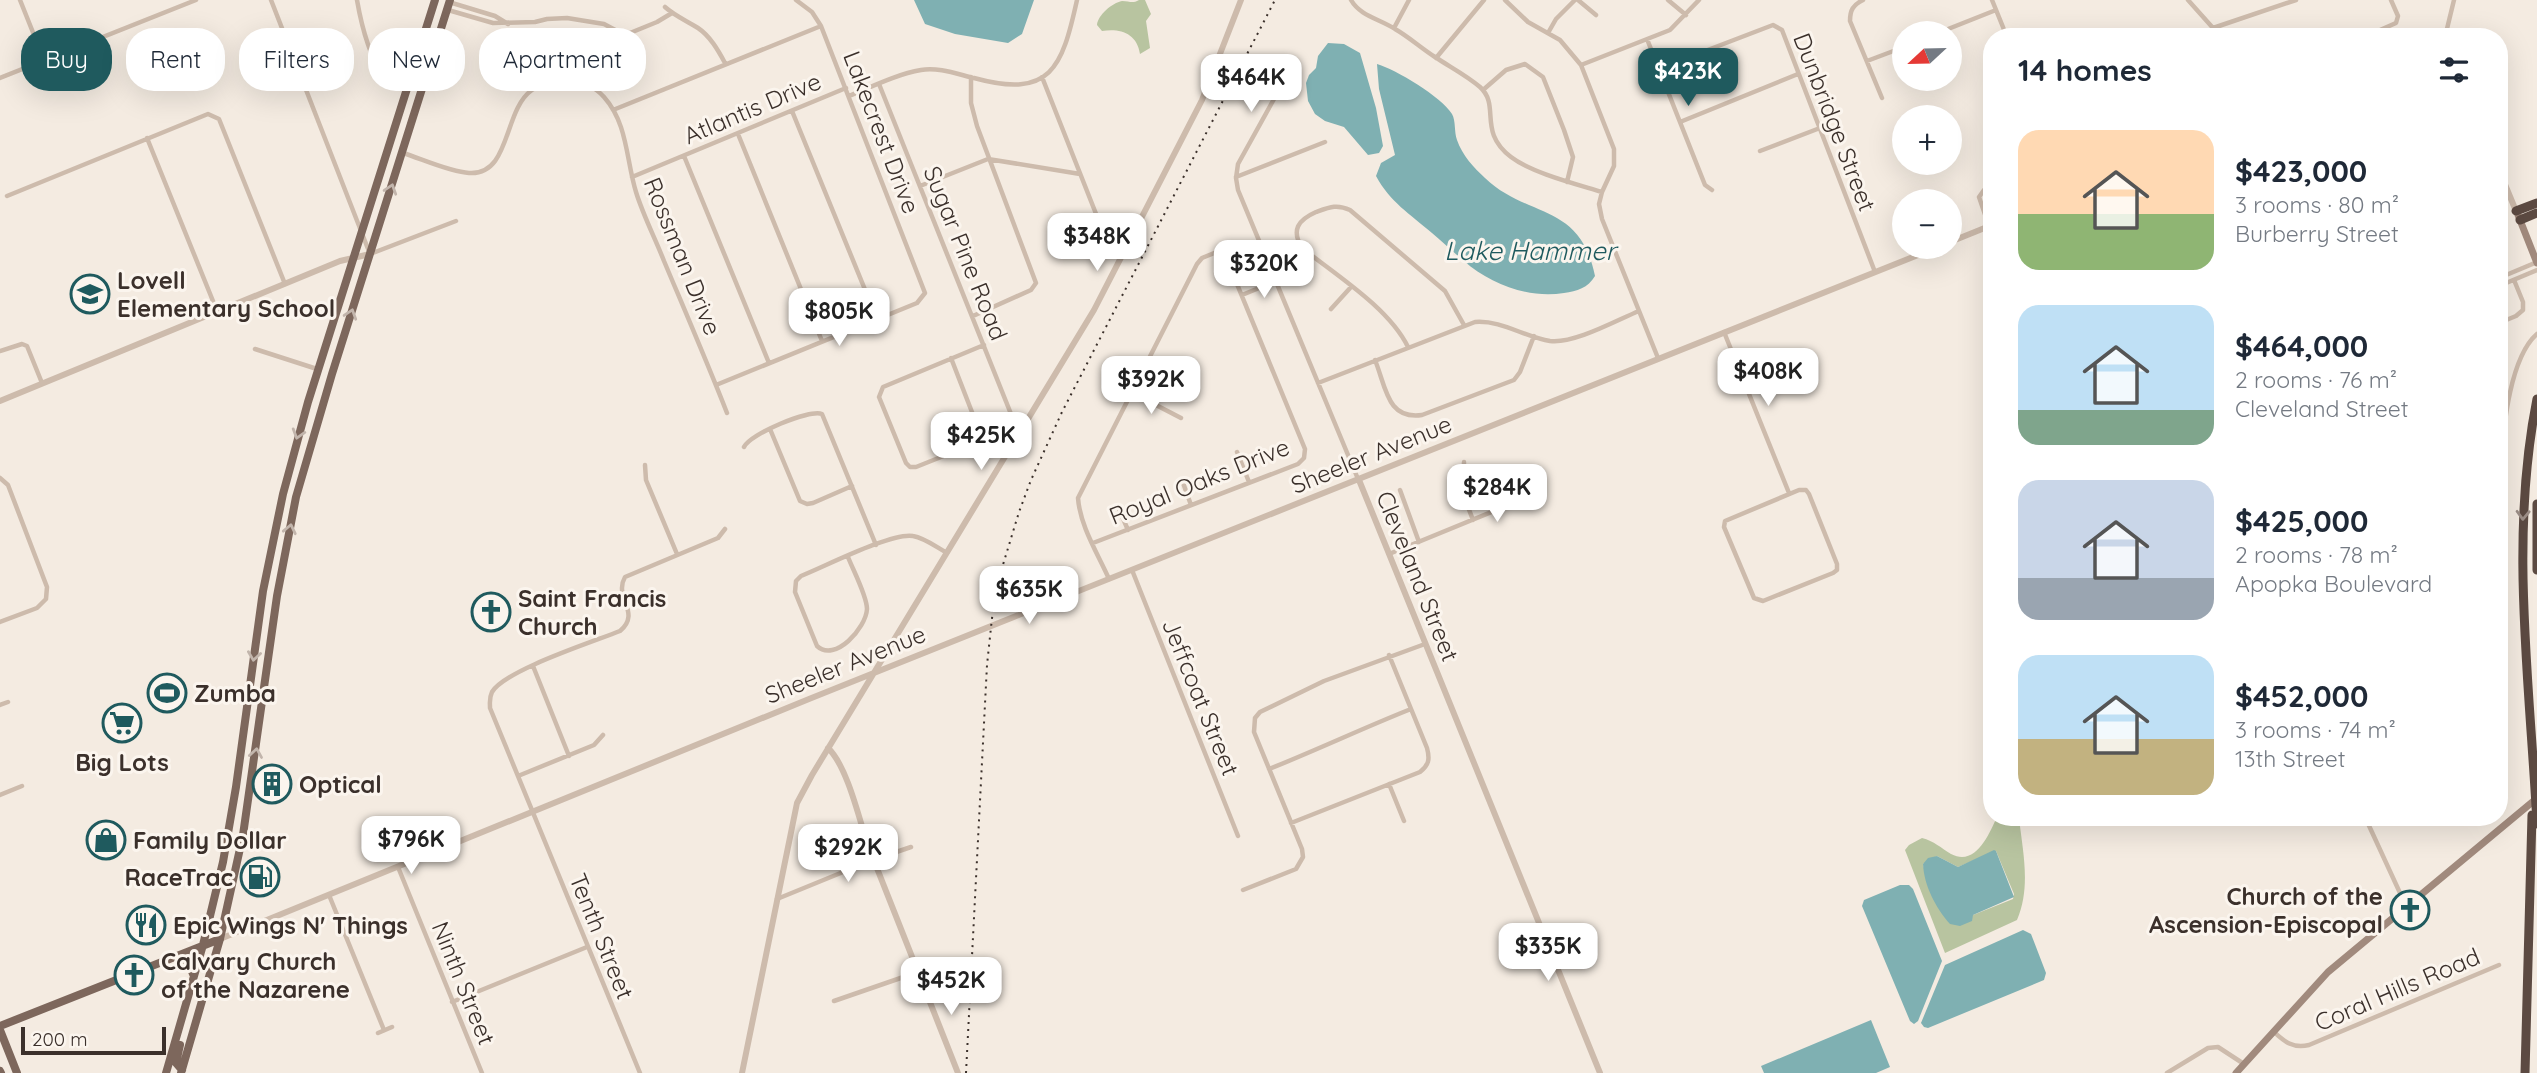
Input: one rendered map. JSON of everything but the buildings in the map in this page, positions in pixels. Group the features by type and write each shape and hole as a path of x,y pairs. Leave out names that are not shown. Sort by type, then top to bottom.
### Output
{"highway":[{"path":"2518,216 2537,203"},
{"path":"2518,216 2537,214"},
{"path":"2525,1073 2536,799 2523,547 2525,482 2537,399"},
{"path":"2537,505 2537,570"}],"main road":[{"path":"426,28 435,0"},
{"path":"184,1072 239,857 273,625 296,497 449,4"},
{"path":"166,1073 203,945 229,833 258,623 283,494 318,369 406,91"},
{"path":"394,128 397,146 402,153"},
{"path":"2518,216 2537,263"},
{"path":"318,369 332,374"},
{"path":"283,494 296,497"},
{"path":"258,623 273,625"},
{"path":"247,710 261,710"},
{"path":"2508,822 2536,799"},
{"path":"232,814 234,826 243,835"},
{"path":"2236,1073 2328,972 2503,826"},
{"path":"229,833 238,845 239,857"},
{"name":"Sheeler Avenue","path":"0,1028 220,939"},
{"path":"175,957 188,961 194,977"},
{"path":"184,1072 176,1061 190,1006 189,995"},
{"path":"0,1028 17,1073"}],"street":[{"path":"20,0 31,28"},
{"path":"112,34 196,0"},
{"path":"271,0 370,254"},
{"path":"357,0 362,28 368,42"},
{"name":"Lakecrest Drive","path":"796,0 812,12 821,26 923,285 925,293 917,303 877,319"},
{"path":"1077,0 1069,38 1061,57 1042,77 1102,229 1114,243 1125,249"},
{"path":"742,1073 797,803 873,673 1076,341 1202,100 1241,0"},
{"path":"1351,0 1356,9 1394,28 1483,90 1489,103 1491,131 1496,145 1514,159 1602,192"},
{"path":"1394,28 1409,0"},
{"path":"1436,58 1484,0"},
{"path":"1505,0 1528,22 1560,40 1581,65 1614,149 1614,166 1599,204 1602,219 1658,358"},
{"path":"1548,33 1556,19 1577,0 1596,15"},
{"path":"1668,0 1686,15"},
{"path":"1581,65 1670,30 1699,0"},
{"path":"1863,0 1850,12 1850,21 1882,98"},
{"path":"1992,0 2003,28"},
{"path":"2188,0 2213,28 2296,0"},
{"path":"2385,28 2396,23 2398,16 2391,0"},
{"path":"2447,28 2454,0"},
{"path":"449,4 493,23 567,18 604,24 619,32 630,33 671,13"},
{"path":"665,7 698,28 717,49 725,63"},
{"path":"1962,23 1996,10"},
{"name":"Dunbridge Street","path":"1658,69 1773,24 1782,30 1875,272"},
{"path":"402,153 468,174 487,170 499,158 519,105 530,91 550,81 565,79 583,83 604,96 613,110 821,26"},
{"path":"1647,39 1705,185 1712,190"},
{"path":"1867,61 1892,52"},
{"path":"1236,178 1238,164 1295,61"},
{"path":"1483,90 1506,70 1525,64 1543,77 1573,157 1567,181"},
{"path":"0,79 21,70"},
{"name":"Atlantis Drive","path":"849,96 920,70 941,70 1009,86 1022,85 1042,77"},
{"path":"1680,122 1798,74"},
{"path":"971,77 971,103 988,159 1036,283 1031,290 973,316"},
{"name":"Sugar Pine Road","path":"879,84 1020,434"},
{"name":"Atlantis Drive","path":"632,177 846,88"},
{"name":"Rossman Drive","path":"613,110 626,142 636,193 727,413"},
{"path":"716,385 877,319 792,111"},
{"path":"7,196 208,114 219,119 285,284"},
{"path":"1760,151 1820,128"},
{"path":"738,134 822,341"},
{"path":"147,138 217,311"},
{"path":"1236,178 1325,142"},
{"path":"684,156 769,363"},
{"path":"920,186 988,159 1080,174"},
{"name":"Cleveland Street","path":"1236,178 1238,190 1600,1073"},
{"path":"1983,191 1979,197 1983,208"},
{"path":"2508,192 2518,216"},
{"path":"1408,347 1394,323 1302,248 1296,232 1304,217 1333,206 1350,210 1445,291 1464,325"},
{"path":"0,401 285,284 456,221"},
{"path":"1962,237 1983,229"},
{"name":"Royal Oaks Drive","path":"1093,542 1298,464 1304,458 1305,449 1242,295 1225,255 1219,251 1202,258 1078,498 1079,509 1093,542 1110,579"},
{"name":"Sheeler Avenue","path":"220,939 873,673 1908,259"},
{"path":"2508,274 2537,263"},
{"path":"2508,282 2537,270"},
{"path":"2508,319 2523,310 2524,302 2514,279"},
{"path":"1242,295 1276,281"},
{"path":"1331,309 1351,287"},
{"path":"1318,383 1464,325 1485,321 1559,341 1639,312"},
{"path":"1724,332 1789,493"},
{"path":"2508,402 2519,359 2526,345 2537,334"},
{"path":"1375,360 1393,407 1401,415 1410,417 1422,415 1514,380 1520,372 1534,336"},
{"path":"0,351 22,344 27,346 42,383"},
{"path":"951,358 977,425 975,432 961,449 911,467 906,463 879,397 880,391 883,387 951,358 984,345"},
{"path":"255,349 318,369"},
{"path":"1131,392 1181,418"},
{"path":"744,447 747,441 769,429 810,413 822,414 876,545"},
{"path":"769,429 800,501 813,503 852,486"},
{"path":"1237,452 1250,482"},
{"path":"1464,462 1464,494 1473,520"},
{"path":"645,465 646,481 677,554 718,538 725,529"},
{"path":"0,478 8,485 47,587 46,599 37,608 0,622"},
{"path":"1181,480 1191,505"},
{"path":"1400,489 1419,542"},
{"path":"1799,490 1809,494 1837,570 1763,601 1757,601 1724,527 1725,522 1789,493 1799,490"},
{"path":"1388,554 1511,504"},
{"path":"1118,506 1128,530"},
{"path":"848,556 866,604 866,616 849,642 829,652 824,651 817,646 794,586 801,576 848,556 896,537 915,536 947,554"},
{"name":"Tenth Street","path":"640,1073 490,708 490,699 498,685 533,666 620,631 628,622 629,615 621,591 625,577 677,554"},
{"name":"Jeffcoat Street","path":"1132,570 1238,836"},
{"path":"1242,890 1290,872 1301,864 1302,849 1254,732 1255,718 1260,712 1324,681 1425,644"},
{"path":"1291,823 1420,772 1429,761 1427,748 1389,655"},
{"path":"533,666 569,756"},
{"path":"0,705 8,702"},
{"path":"1269,769 1411,709"},
{"path":"518,776 594,745 603,736"},
{"path":"828,748 836,759 850,792 958,1073"},
{"path":"1389,785 1404,821"},
{"path":"0,795 22,786"},
{"path":"2369,826 2407,906"},
{"path":"776,900 911,847"},
{"name":"Ninth Street","path":"398,867 482,1073"},
{"path":"328,895 384,1030"},
{"path":"452,1002 587,947"},
{"name":"Coral Hills Road","path":"2273,1031 2291,1045 2309,1045 2499,965"},
{"path":"834,1001 918,972"},
{"path":"378,1033 393,1027"},
{"path":"2167,1073 2208,1048 2218,1047 2244,1064"},
{"path":"744,1064 747,1073"}],"green space":[{"path":"1145,0 1151,14 1146,21 1150,48 1140,54 1135,41 1127,34 1115,30 1102,31 1097,25 1106,10 1114,4"},
{"path":"1993,826 2020,826 2025,882 2017,920 1945,953 1905,850 1922,838 1960,857 1968,856 1986,840","holes":["1996,851 2014,894 2013,899 1973,915 1928,885 1923,864 1937,856 1958,867"]}],"water":[{"path":"914,0 1034,0 1022,34 1008,43 955,34 925,24"},
{"path":"1328,43 1344,44 1360,53 1376,108 1383,146 1379,153 1368,155 1344,127 1325,121 1315,114 1308,101 1306,83 1316,68 1318,56"},
{"name":"Lake Hammer","path":"1377,64 1418,84 1447,107 1452,114 1456,137 1462,151 1485,178 1501,191 1565,223 1578,235 1588,252 1595,276 1589,283 1564,293 1537,294 1498,283 1474,269 1394,200 1376,176 1381,163 1395,155 1379,89"},
{"path":"1994,850 2014,897 1973,915 1972,921 1960,926 1950,924 1932,896 1923,864 1928,858 1937,856 1958,867"},
{"path":"1900,885 1909,885 1913,889 1942,961 1918,1021 1914,1024 1910,1021 1862,906 1864,900"},
{"path":"2023,930 2031,934 2046,973 2044,980 1928,1028 1924,1027 1921,1023 1945,965"},
{"path":"1871,1020 1890,1067 1876,1073 1764,1073 1761,1066"}],"railway":[{"path":"966,1073 987,665 992,618 1002,568 1031,480 1062,412 1275,0"}],"place":[{"name":"Lovell Elementary School","path":"90,294"},
{"name":"Saint Francis Church","path":"491,612"},
{"name":"Zumba","path":"167,693"},
{"name":"Big Lots","path":"122,723"},
{"name":"Optical","path":"272,784"},
{"name":"Family Dollar","path":"106,840"},
{"name":"RaceTrac","path":"260,877"},
{"name":"Church of the Ascension-Episcopal","path":"2410,910"},
{"name":"Epic Wings N' Things","path":"146,925"},
{"name":"Calvary Church of the Nazarene","path":"134,975"}]}
